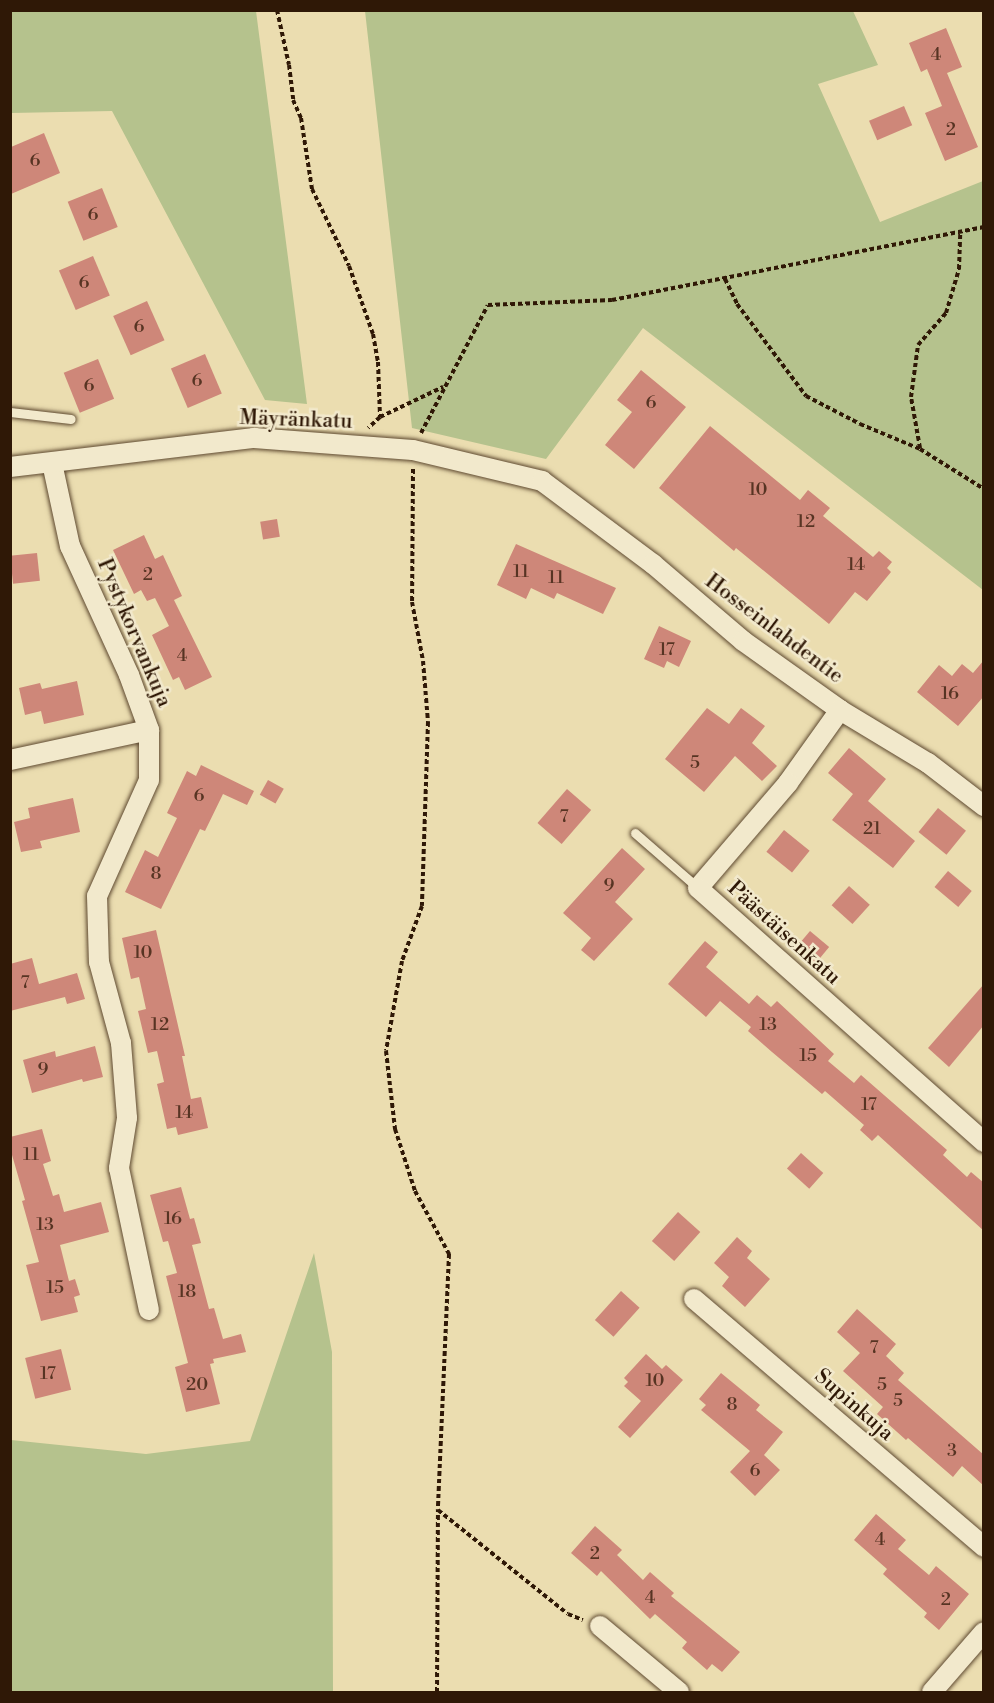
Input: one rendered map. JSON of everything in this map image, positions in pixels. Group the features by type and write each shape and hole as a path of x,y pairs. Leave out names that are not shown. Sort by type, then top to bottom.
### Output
{"street":[{"name":"Mäyränkatu","path":"10,467 254,438 413,450 542,481"},
{"name":"Pystykorvankuja","path":"52,463 70,546 129,675 149,730 149,780 97,896 99,962 121,1043 127,1118 119,1168 148,1310"},
{"name":"Hosseinlahdentie","path":"542,481 653,564 743,641 840,710 928,763 984,806"},
{"name":"Päästäisenkatu","path":"840,710 788,783 698,888 984,1142"},
{"path":"10,760 149,730"},
{"name":"Supinkuja","path":"694,1299 984,1547"},
{"path":"600,1626 679,1692"},
{"path":"932,1692 984,1632"}],"lane":[{"path":"10,412 71,419"},
{"path":"635,833 698,888"}],"path":[{"path":"277,10 289,65 293,100 301,118 312,189 350,266 373,334 378,362 380,417"},
{"path":"437,1692 438,1510 450,1254 415,1191 395,1129 386,1051 402,961 422,906 428,722 423,661 412,602 413,450 443,387 488,305 612,300 984,227"},
{"path":"920,448 911,397 918,345 946,313 959,269 960,231"},
{"path":"725,279 737,304 806,396 860,424 920,448 984,489"},
{"path":"353,445 380,417 443,387"},
{"path":"438,1510 568,1614 600,1626"}],"green space":[{"path":"10,11 256,11 307,404 265,400 112,111 11,113"},
{"path":"365,11 853,11 878,65 818,84 880,222 983,181 983,590 643,328 546,459 412,428"},
{"path":"314,1253 332,1352 333,1692 11,1692 11,1440 146,1454 250,1441"}],"building":[{"path":"946,28 962,67 947,73 978,147 945,161 925,113 942,106 927,69 921,72 909,43"},
{"path":"904,106 912,125 877,140 869,121"},
{"path":"44,133 60,173 11,194 11,147"},
{"path":"102,188 118,227 83,241 68,202"},
{"path":"93,256 110,296 76,310 59,270"},
{"path":"147,301 164,340 131,355 113,316"},
{"path":"205,354 222,394 188,408 171,368"},
{"path":"98,359 114,399 80,413 64,373"},
{"path":"641,370 686,407 634,469 605,445 632,412 617,400"},
{"path":"710,426 800,500 808,490 830,508 823,516 873,557 879,551 892,562 887,568 891,572 867,601 855,592 829,624 736,548 734,551 659,488"},
{"path":"277,519 280,537 263,539 260,522"},
{"path":"144,535 155,559 163,555 182,596 174,600 212,677 185,690 179,677 173,680 152,635 169,626 155,598 147,601 141,590 134,594 113,550"},
{"path":"516,544 616,588 603,614 557,593 554,599 531,588 526,599 497,585"},
{"path":"37,553 40,581 13,584 10,556"},
{"path":"659,626 691,641 679,667 667,661 664,668 644,659"},
{"path":"984,660 984,696 958,726 917,692 939,665 952,676 962,664 973,673"},
{"path":"77,681 84,715 44,724 41,711 25,715 19,688 40,683 42,689"},
{"path":"707,708 729,724 741,708 765,726 752,743 777,766 762,781 735,756 704,792 665,759"},
{"path":"849,748 886,779 868,801 915,841 893,868 832,820 853,794 828,773"},
{"path":"201,765 254,791 247,805 223,794 205,831 200,829 161,909 125,892 145,850 158,857 177,818 167,813 187,771 196,776"},
{"path":"268,780 284,789 276,804 260,795"},
{"path":"567,789 591,810 562,844 537,823"},
{"path":"73,798 80,832 40,841 42,848 21,852 14,822 30,818 28,808"},
{"path":"938,808 966,831 946,855 918,832"},
{"path":"784,830 810,851 792,873 766,852"},
{"path":"622,848 645,869 615,902 633,919 594,961 581,950 591,938 563,913"},
{"path":"948,871 972,891 958,907 935,887"},
{"path":"849,886 870,905 852,924 832,905"},
{"path":"156,930 185,1056 182,1056 191,1099 201,1097 208,1128 178,1135 176,1127 167,1129 157,1084 164,1082 157,1051 148,1053 138,1011 146,1009 139,977 131,979 122,938"},
{"path":"810,931 829,947 816,963 797,947"},
{"path":"705,941 718,952 706,967 749,1004 757,995 771,1007 777,1001 834,1054 828,1061 854,1083 861,1075 947,1150 943,1155 967,1177 971,1172 984,1183 984,1231 878,1135 872,1141 860,1130 864,1125 825,1091 822,1094 772,1052 748,1031 751,1027 720,1001 706,1017 668,984"},
{"path":"32,958 39,984 77,973 85,999 67,1004 65,997 10,1011 10,964"},
{"path":"984,984 984,1025 949,1067 928,1048"},
{"path":"95,1046 103,1077 83,1082 82,1079 32,1093 23,1060 55,1051 56,1057"},
{"path":"42,1129 51,1161 43,1164 53,1196 59,1194 64,1212 101,1202 109,1232 60,1245 69,1281 75,1279 80,1295 74,1297 78,1312 41,1321 26,1265 39,1262 22,1201 25,1200 10,1148 10,1137"},
{"path":"801,1153 823,1173 809,1189 787,1169"},
{"path":"181,1187 190,1219 194,1218 201,1243 192,1245 209,1309 214,1308 223,1339 241,1334 246,1352 213,1359 214,1363 210,1364 220,1404 186,1412 175,1367 188,1363 166,1276 177,1273 168,1241 163,1242 150,1195"},
{"path":"678,1212 700,1232 674,1261 652,1241"},
{"path":"737,1237 752,1251 747,1258 770,1279 745,1307 722,1286 729,1277 714,1263"},
{"path":"621,1291 640,1308 613,1337 595,1320"},
{"path":"857,1309 896,1344 886,1356 904,1373 898,1380 984,1455 984,1486 962,1466 953,1477 908,1438 906,1440 877,1414 883,1407 843,1371 860,1353 837,1332"},
{"path":"61,1349 71,1390 35,1399 25,1358"},
{"path":"646,1354 662,1369 666,1365 683,1380 630,1438 618,1427 641,1401 624,1386 628,1382 624,1378"},
{"path":"721,1373 760,1405 756,1410 783,1432 764,1455 780,1470 755,1496 730,1472 750,1451 701,1410 706,1405 699,1399"},
{"path":"876,1514 906,1540 898,1549 929,1575 936,1566 969,1594 939,1630 924,1617 927,1613 883,1574 887,1569 854,1540"},
{"path":"595,1526 622,1550 617,1555 643,1580 650,1572 674,1593 671,1596 740,1652 722,1672 712,1664 707,1670 682,1648 687,1642 655,1614 650,1619 601,1571 597,1576 571,1553"}]}
